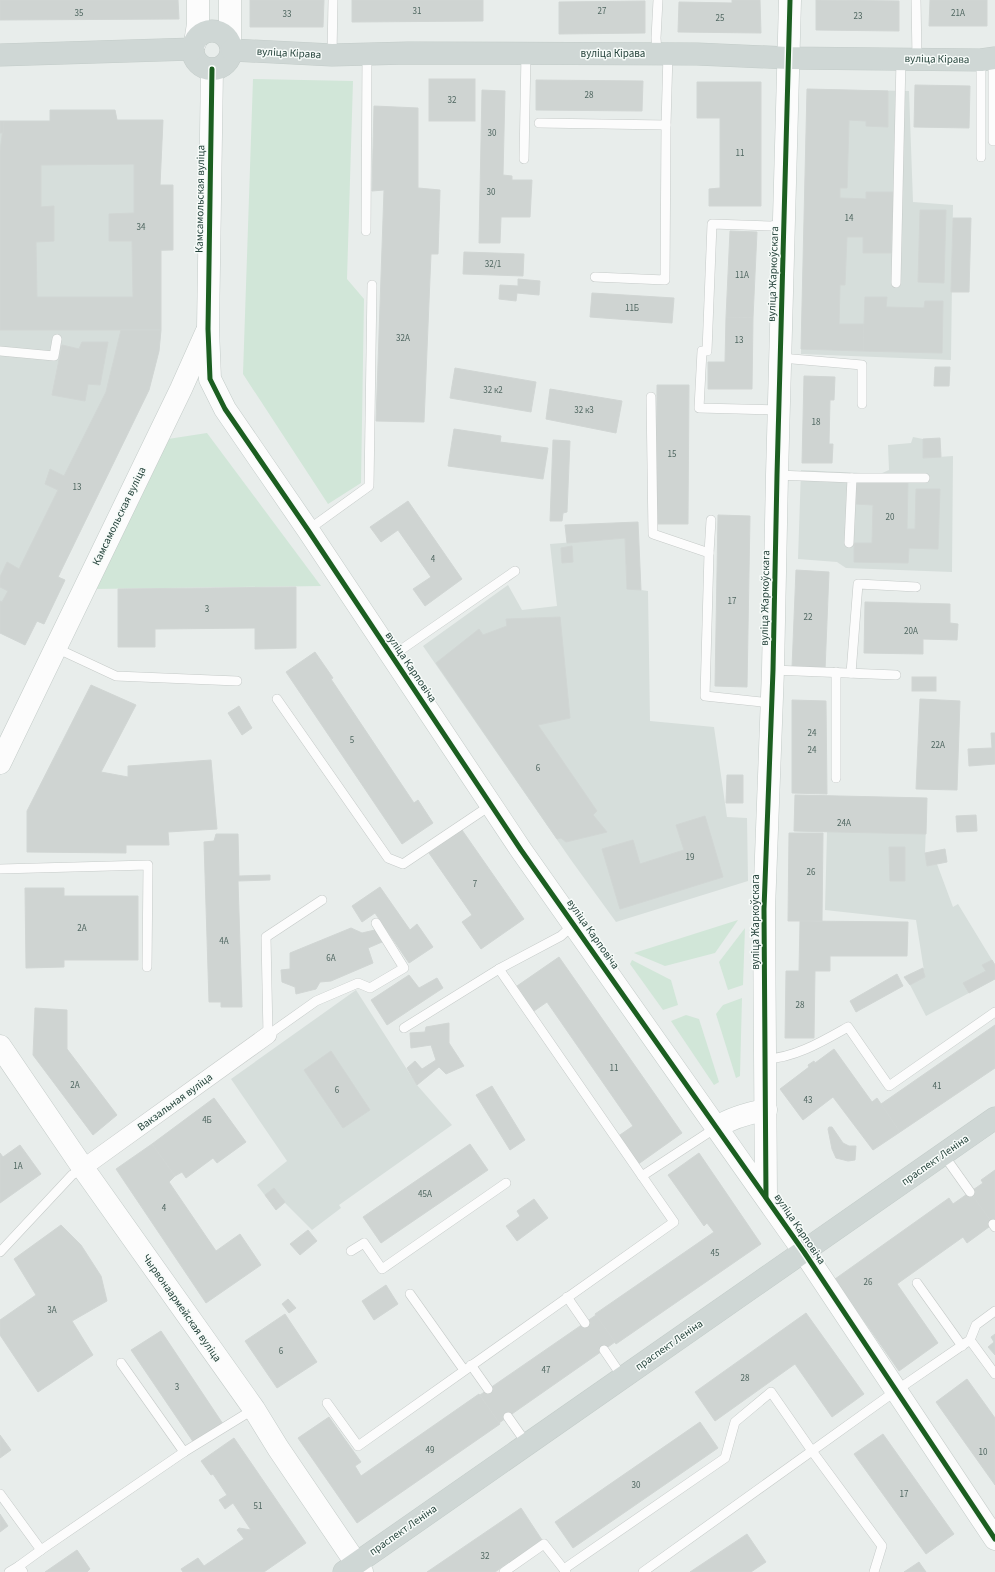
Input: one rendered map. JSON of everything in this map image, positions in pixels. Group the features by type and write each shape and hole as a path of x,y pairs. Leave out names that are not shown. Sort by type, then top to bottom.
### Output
{"main road":[{"path":"209,31 222,33 231,46 231,56 224,65 212,69 201,65 194,55 194,46 198,37 209,31"},
{"path":"0,54 194,46"},
{"name":"вуліца Кірава","path":"231,46 332,55 663,53 788,58 989,58"},
{"name":"праспект Леніна","path":"354,1569 527,1444 995,1118"}],"street":[{"path":"194,46 198,24 198,0"},
{"path":"230,0 231,46"},
{"name":"вуліца Жаркоўскага","path":"766,1197 764,909 773,670 790,0"},
{"name":"Камсамольская вуліца","path":"0,763 181,389 208,329 212,69"},
{"name":"вуліца Карповіча","path":"208,329 210,378 224,409 308,530 521,850 804,1252 995,1539"},
{"path":"181,389 190,380 200,376 210,378"},
{"name":"Вакзальная вуліца","path":"83,1168 268,1035"},
{"name":"Чырвонаармейская вуліца","path":"0,1046 83,1168 254,1409 338,1538 354,1569"},
{"path":"717,1127 746,1115 766,1110"}],"lane":[{"path":"332,55 333,0"},
{"path":"595,277 665,280 666,126 663,53 656,38 658,0"},
{"path":"896,283 909,58 916,0"},
{"path":"524,159 526,53"},
{"path":"366,231 367,54"},
{"path":"989,58 993,141 995,141"},
{"path":"981,158 989,58"},
{"path":"540,123 666,126"},
{"path":"779,410 699,408 702,351 707,351 712,224 771,226 785,224"},
{"path":"308,530 369,486 372,284"},
{"path":"0,351 54,356 57,339"},
{"path":"781,358 862,364 862,404"},
{"path":"651,397 653,534 708,553"},
{"path":"777,475 852,478 925,478"},
{"path":"848,543 852,478"},
{"path":"711,520 708,553 705,696 772,703"},
{"path":"392,656 515,571"},
{"path":"851,673 858,584 916,587"},
{"path":"56,648 116,676 237,681"},
{"path":"773,670 896,675"},
{"path":"836,672 836,778"},
{"path":"277,699 388,858 403,864 491,805"},
{"path":"0,869 148,865 147,966"},
{"path":"268,1035 266,937 322,900"},
{"path":"268,1035 316,1001 358,983 370,988 404,968 376,923"},
{"path":"404,1028 500,969 561,936 574,924"},
{"path":"327,1403 358,1446 674,1222 500,969"},
{"path":"766,1059 780,1059 818,1044 848,1027 889,1086 995,1012"},
{"path":"642,1176 717,1127"},
{"path":"943,1154 970,1192"},
{"path":"0,1252 72,1175 83,1168"},
{"path":"351,1251 364,1243 382,1269 506,1183"},
{"path":"917,1283 962,1346"},
{"path":"410,1294 468,1367 488,1389"},
{"path":"567,1297 585,1323"},
{"path":"643,1572 897,1390 962,1346 970,1340 976,1325 995,1311"},
{"path":"970,1340 995,1374"},
{"path":"604,1350 623,1378"},
{"path":"121,1364 184,1452"},
{"path":"504,1572 544,1544 565,1571 725,1458 735,1422 771,1392 812,1451 882,1546 874,1572"},
{"path":"9,1572 21,1569 41,1550 184,1452 254,1409"},
{"path":"508,1417 527,1444"},
{"path":"0,1494 41,1550"}],"shaded area":[{"path":"807,89 909,91 913,202 953,205 951,360 801,354"},
{"path":"50,110 115,110 117,120 163,120 160,185 173,185 173,250 161,251 161,330 159,351 149,390 58,577 65,580 44,624 36,621 25,645 0,633 0,121 50,121"},
{"path":"913,437 923,439 924,458 953,456 952,572 846,568 837,562 798,559 801,470 880,474 889,470 888,445 911,443"},
{"path":"625,538 627,588 648,591 650,721 714,727 727,817 747,818 748,881 616,922 571,860 423,646 508,585 522,610 557,606 550,544"},
{"path":"795,795 927,798 925,853 927,866 937,864 953,907 958,904 995,965 995,979 926,1016 910,985 925,977 916,920 825,910 827,832 794,831"},
{"path":"356,990 417,1085 452,1125 339,1205 341,1208 312,1230 285,1203 276,1210 257,1185 287,1161 231,1079"}],"green space":[{"path":"253,79 353,81 347,279 364,299 361,483 328,504 243,374"},
{"path":"207,433 321,586 94,589 168,439"},
{"path":"738,920 715,953 665,966 634,953"},
{"path":"745,928 743,985 728,990 719,962"},
{"path":"632,960 671,980 678,1005 663,1010 630,964"},
{"path":"742,998 740,1076 736,1078 716,1014 723,1005"},
{"path":"686,1015 699,1019 719,1082 714,1085 671,1021"}],"building":[{"path":"0,0 178,0 179,19 0,20"},
{"path":"250,0 324,0 323,27 250,27"},
{"path":"352,0 483,0 483,21 352,22"},
{"path":"732,0 760,0 761,33 678,32 679,2 732,3"},
{"path":"816,0 899,1 899,31 816,30"},
{"path":"930,0 987,0 987,26 929,26"},
{"path":"645,1 645,33 559,34 559,2"},
{"path":"429,79 475,79 475,121 429,121"},
{"path":"536,80 643,81 642,111 536,110"},
{"path":"697,82 761,82 761,206 709,206 709,189 720,188 720,118 697,118"},
{"path":"915,85 970,86 969,128 914,127"},
{"path":"807,89 888,91 888,127 866,126 866,121 849,120 847,188 840,188 840,198 866,199 866,192 894,192 891,253 863,253 863,237 847,237 845,285 840,285 839,324 864,324 863,351 801,349"},
{"path":"482,90 505,91 503,175 512,176 512,180 532,180 530,217 501,217 500,243 479,243"},
{"path":"374,106 418,108 418,188 440,190 438,254 431,254 424,422 376,421 384,190 372,191"},
{"path":"50,110 115,110 117,120 163,120 160,185 173,185 173,250 161,250 161,330 0,330 0,151 4,121 50,121","holes":["134,164 134,213 109,214 109,241 132,241 133,297 37,297 36,242 54,241 54,206 41,207 41,165"]},
{"path":"0,121 4,121 3,133 0,133"},
{"path":"920,210 946,210 944,283 918,282"},
{"path":"953,218 971,218 969,292 951,292"},
{"path":"730,231 757,232 753,318 726,317"},
{"path":"464,252 524,254 523,276 463,274"},
{"path":"518,279 540,281 539,295 517,293 516,301 499,299 500,285 518,286"},
{"path":"592,293 674,298 672,323 590,317"},
{"path":"865,297 887,297 886,307 924,308 925,301 943,301 942,353 863,351"},
{"path":"726,317 753,318 752,389 708,389 708,362 725,362"},
{"path":"121,330 161,330 159,351 149,390 58,577 65,580 44,624 37,621 25,645 0,633 0,601 2,602 8,591 0,587 0,577 7,562 19,569 58,490 45,484 50,469 64,476 106,392"},
{"path":"82,342 108,342 100,385 88,384 85,401 52,395 62,345 79,349"},
{"path":"935,367 950,367 949,386 934,386"},
{"path":"455,368 536,382 531,412 450,398"},
{"path":"804,376 835,377 834,400 830,400 829,444 833,444 832,463 802,463"},
{"path":"657,385 689,385 688,524 656,524"},
{"path":"550,389 622,401 616,433 546,419"},
{"path":"454,429 501,436 500,442 548,448 543,479 448,466"},
{"path":"940,438 941,457 923,458 923,439"},
{"path":"553,440 570,441 567,512 563,513 562,521 550,521"},
{"path":"857,481 908,482 907,529 915,529 916,489 940,489 938,549 909,548 908,563 854,562 854,543 872,543 873,505 856,504"},
{"path":"408,501 462,579 425,606 413,589 431,577 398,530 381,542 370,527"},
{"path":"718,515 750,516 747,687 715,686"},
{"path":"638,522 641,590 627,589 625,538 567,543 565,525"},
{"path":"572,546 573,562 562,563 561,548"},
{"path":"796,570 829,572 825,670 792,668"},
{"path":"296,587 296,648 255,649 255,628 155,629 155,647 118,647 118,589"},
{"path":"865,602 950,604 950,623 958,624 957,640 923,639 923,654 864,653"},
{"path":"560,617 570,718 538,725 597,811 593,815 607,832 566,842 561,838 557,839 436,663 479,629 483,635 507,626 506,619"},
{"path":"315,652 333,678 331,679 414,803 418,800 433,823 402,844 286,672"},
{"path":"912,677 936,677 936,691 912,691"},
{"path":"91,685 136,705 101,772 128,777 128,766 211,760 217,829 168,832 169,845 126,845 126,853 27,852 27,811"},
{"path":"920,699 960,701 957,790 916,789"},
{"path":"792,700 826,701 827,794 792,793"},
{"path":"239,706 252,728 242,735 228,713"},
{"path":"991,733 995,733 995,764 969,766 968,749 992,748"},
{"path":"727,775 743,775 743,803 726,803"},
{"path":"795,795 927,798 926,834 794,831"},
{"path":"976,815 977,831 957,832 956,816"},
{"path":"705,816 723,877 620,909 602,849 633,840 640,864 684,850 676,825"},
{"path":"462,830 524,919 481,949 462,922 472,915 429,853"},
{"path":"789,833 823,833 822,921 788,921"},
{"path":"216,834 238,834 239,876 270,875 270,880 238,881 242,1007 221,1007 221,1002 209,1002 204,842 214,841"},
{"path":"889,847 905,847 905,881 890,881"},
{"path":"945,849 947,862 927,866 925,853"},
{"path":"380,887 410,930 417,924 433,947 409,963 375,913 362,922 352,906"},
{"path":"25,888 64,888 64,896 138,896 138,960 64,960 64,967 26,968"},
{"path":"800,921 908,922 907,956 830,956 830,971 815,971 814,1038 785,1038 786,971 799,971"},
{"path":"351,928 362,933 375,930 382,942 368,948 373,963 331,981 320,982 316,989 296,994 295,987 282,982 281,970 290,969 290,953"},
{"path":"559,957 682,1133 637,1165 617,1137 633,1126 547,1002 534,1011 517,986"},
{"path":"992,960 995,965 995,979 969,993 963,983 986,971 982,965"},
{"path":"923,968 925,977 910,985 904,977"},
{"path":"897,974 903,986 856,1012 850,1001"},
{"path":"409,975 419,988 437,978 443,988 387,1025 371,1000"},
{"path":"35,1008 67,1010 67,1049 117,1115 93,1135 33,1055"},
{"path":"449,1023 449,1043 464,1066 446,1074 439,1067 417,1085 407,1068 415,1061 422,1069 436,1060 431,1045 411,1048 410,1033 425,1032 426,1027"},
{"path":"995,1025 995,1068 900,1132 881,1104"},
{"path":"834,1049 872,1102 877,1098 900,1132 873,1150 833,1097 803,1120 780,1089 809,1067 808,1065 814,1061 815,1063"},
{"path":"331,1051 370,1110 343,1128 304,1070"},
{"path":"492,1086 525,1140 510,1150 476,1095"},
{"path":"214,1098 246,1142 217,1163 213,1158 186,1178 182,1172 175,1176 152,1144"},
{"path":"829,1127 832,1127 843,1143 849,1146 856,1146 855,1160 848,1161 836,1158 832,1149 828,1129"},
{"path":"152,1144 175,1176 169,1182 216,1251 240,1234 261,1265 206,1303 116,1169"},
{"path":"470,1144 488,1170 381,1243 363,1217"},
{"path":"20,1145 41,1174 0,1203 0,1153 3,1157"},
{"path":"699,1153 761,1244 616,1344 595,1314 714,1232 707,1223 704,1226 668,1175"},
{"path":"995,1170 995,1223 993,1224 970,1192 983,1183 981,1180"},
{"path":"274,1188 285,1202 276,1210 265,1195"},
{"path":"970,1192 993,1224 967,1243 963,1237 897,1284 938,1343 899,1371 835,1279 949,1198 953,1204"},
{"path":"534,1199 548,1218 517,1241 506,1226 520,1216 517,1211"},
{"path":"61,1225 81,1245 101,1276 107,1301 72,1321 93,1355 38,1392 0,1335 0,1320 36,1295 14,1259"},
{"path":"308,1230 317,1241 300,1255 290,1244"},
{"path":"386,1285 398,1304 374,1320 362,1301"},
{"path":"288,1299 296,1308 289,1313 282,1304"},
{"path":"806,1313 864,1394 832,1417 795,1364 715,1421 695,1392"},
{"path":"285,1314 317,1362 277,1388 245,1341"},
{"path":"596,1315 615,1342 499,1423 480,1395"},
{"path":"161,1331 223,1424 194,1443 131,1350"},
{"path":"995,1334 995,1355 988,1347 994,1342 991,1337"},
{"path":"967,1379 995,1418 995,1485 936,1402"},
{"path":"479,1394 500,1424 357,1523 298,1438 329,1417 361,1462 355,1466 361,1476"},
{"path":"700,1422 718,1448 573,1548 555,1522"},
{"path":"883,1434 954,1534 926,1554 854,1454"},
{"path":"0,1435 11,1450 0,1458"},
{"path":"234,1438 306,1543 264,1572 183,1572 181,1569 198,1558 204,1566 244,1539 237,1530 239,1528 251,1530 233,1503 225,1509 219,1500 227,1495 213,1474 211,1475 201,1461"},
{"path":"521,1508 542,1540 495,1572 427,1572"},
{"path":"0,1514 8,1526 0,1532"},
{"path":"747,1534 766,1562 751,1572 690,1572"},
{"path":"77,1550 90,1569 87,1572 45,1572"},
{"path":"919,1562 926,1572 904,1572"}],"cycle path":[{"path":"766,1197 764,909 773,670 790,0"},
{"path":"212,69 208,329 210,379 225,409 308,530 521,850 804,1252 995,1539"}]}
